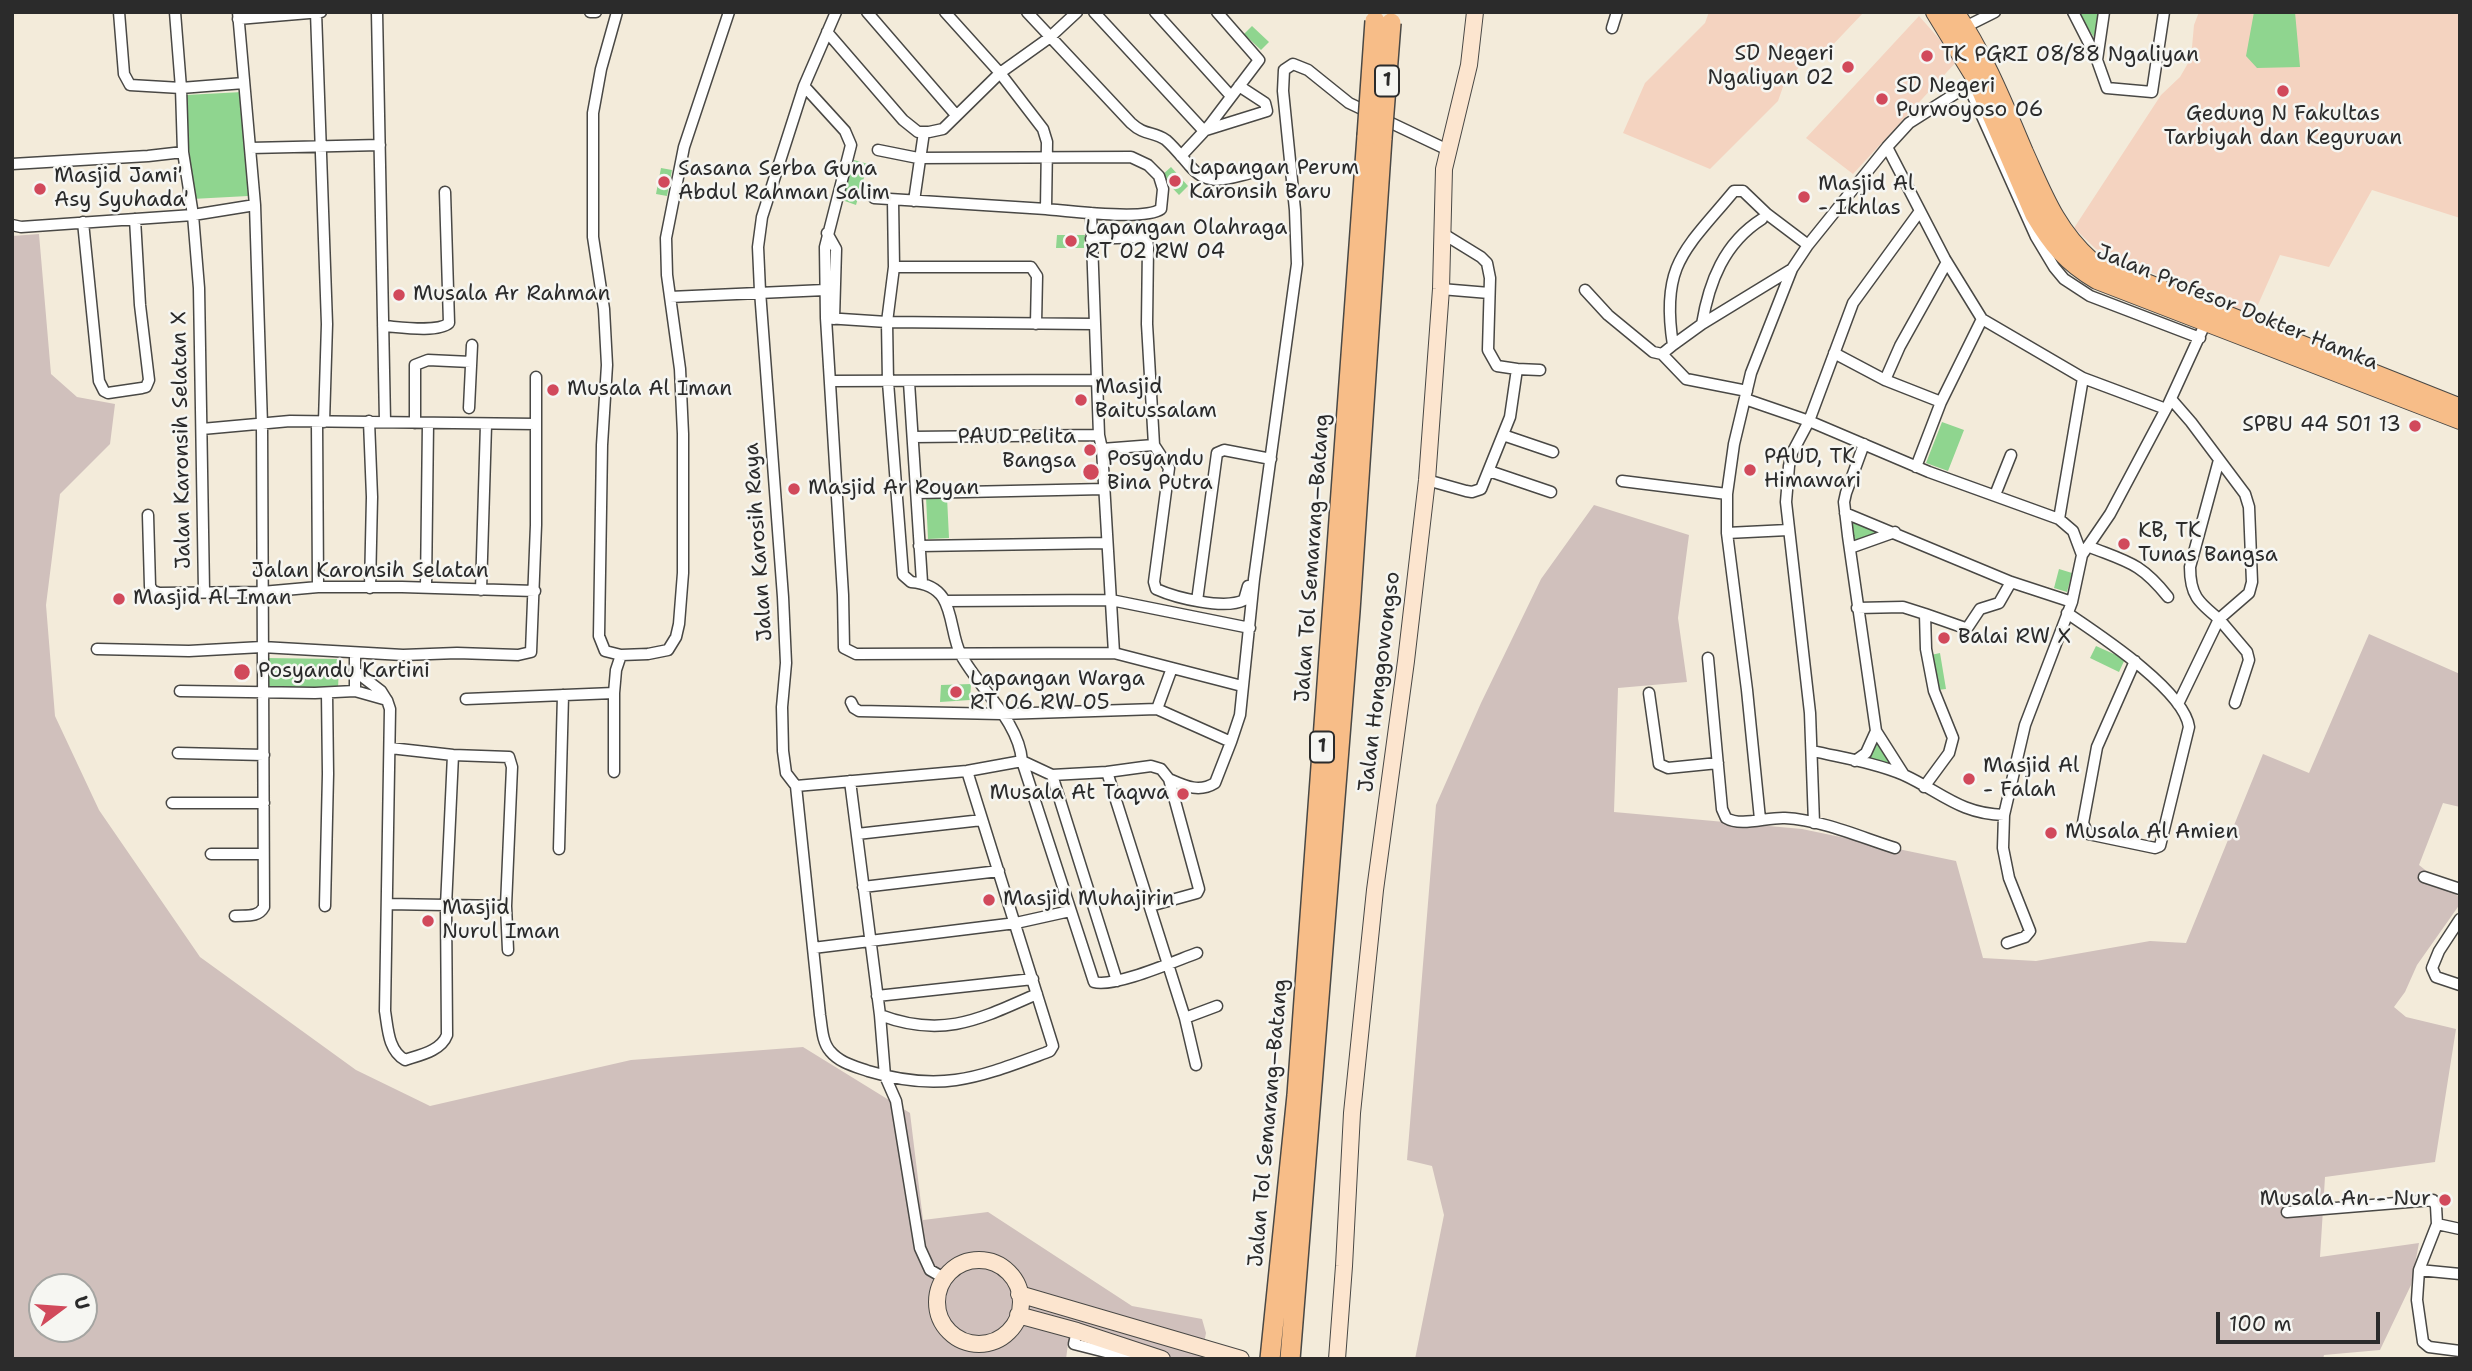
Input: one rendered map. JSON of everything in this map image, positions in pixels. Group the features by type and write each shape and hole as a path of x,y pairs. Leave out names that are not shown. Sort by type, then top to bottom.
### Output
{"highway":[{"name":"Jalan Tol Semarang–Batang","path":"1290,1359 1350,611 1383,17"},
{"name":"Jalan Tol Semarang–Batang","path":"1270,1359 1297,1095 1375,137"}],"main road":[{"name":"Jalan Profesor Dokter Hamka","path":"1935,12 1978,80 2049,210 2072,244 2091,261 2460,408"},
{"name":"Jalan Profesor Dokter Hamka","path":"1960,19 1978,80 2034,214 2061,254 2076,268 2203,330 2460,420"}],"street":[{"path":"119,12 124,74 130,85 181,88 244,83"},
{"name":"Jalan Karonsih Selatan X","path":"175,12 183,152 193,215 199,288 204,592"},
{"path":"316,12 327,324 321,422 318,587"},
{"path":"235,916 259,914 264,907 261,425 255,205 238,16 321,12"},
{"path":"377,12 384,421"},
{"path":"590,12 596,12"},
{"path":"617,12 601,69 593,113 592,175 593,237 604,309 607,365 602,445 599,636 606,651 621,655 668,650 680,624 683,573 683,434 680,369 666,249 672,201 696,108 729,12"},
{"name":"Jalan Karosih Raya","path":"836,12 804,86 762,217 758,247 783,597 786,663 782,706 783,751 786,773 796,786 825,1044 841,1061 885,1076 915,1082 956,1082 1050,1051 1053,1046 1037,994"},
{"path":"867,12 956,115"},
{"path":"945,12 1000,73 1042,129 1047,142 1046,209"},
{"path":"1027,12 1138,130 1163,138 1198,175 1215,181 1255,172"},
{"path":"827,32 903,120 914,129 924,132 943,129 1000,73 1049,37 1077,12"},
{"path":"1094,12 1203,131"},
{"path":"1155,12 1230,95"},
{"path":"1181,156 1259,60 1217,12"},
{"name":"Jalan Honggowongso","path":"1337,1359 1345,1266 1352,1113 1375,890 1427,480 1441,289 1443,186 1448,150 1469,65 1475,12"},
{"path":"1612,28 1617,12"},
{"path":"1960,19 1995,12"},
{"path":"2073,12 2098,60 2107,88 2152,92 2164,12"},
{"path":"2098,60 2104,12"},
{"path":"1169,779 1193,788 1209,787 1215,783 1240,715 1269,459 1297,264 1295,210 1283,90 1284,70 1293,64 1303,68 1349,103 1448,150"},
{"path":"1760,819 1727,533 1727,495 1734,444 1751,373 1792,269 1808,246 1909,123 1978,80"},
{"path":"804,86 845,131 851,145 827,233 825,290 830,319"},
{"path":"1203,131 1267,111 1265,103 1239,86"},
{"path":"914,201 918,158 924,132"},
{"path":"250,148 380,145"},
{"path":"1887,147 1947,262 1982,319 2083,378 2168,404 2219,460 2248,500 2253,570 2249,593 2219,619 2178,704"},
{"path":"874,198 1123,215 1156,212 1161,209 1163,195 1158,176 1148,165 1131,157 918,158 877,150"},
{"path":"12,164 183,152"},
{"path":"1673,345 1668,317 1673,274 1685,251 1734,191 1743,191 1808,246"},
{"path":"383,326 432,328 447,326 449,323 445,192"},
{"path":"893,200 894,267 887,322 888,382 902,569 908,581 922,582 944,601 960,653 1001,714 1016,731 1022,761 1094,982 1098,984 1117,981 1197,953"},
{"path":"12,225 21,227 193,215 255,205"},
{"path":"1814,823 1813,751 1788,530 1788,466 1809,421 1853,303 1920,211"},
{"path":"1091,213 1093,324 1114,653"},
{"path":"83,222 99,381 108,393 146,387 149,380 140,305 135,219"},
{"path":"1702,324 1707,296 1721,261 1735,242 1762,219"},
{"path":"827,233 836,249 830,319 831,381 844,596 844,648 856,654 1114,653 1242,686"},
{"path":"1442,233 1487,263 1488,350 1497,366 1540,370"},
{"path":"1091,239 1138,237 1147,241 1147,324 1154,445 1169,468 1155,587 1158,591 1197,601 1242,602 1246,596 1269,459"},
{"path":"1885,380 1900,346 1947,262"},
{"path":"894,267 1031,267 1037,276 1036,324"},
{"path":"1662,354 1702,324 1792,269"},
{"path":"1441,289 1489,293"},
{"path":"670,297 825,290"},
{"path":"1586,290 1608,315 1653,352 1662,354 1686,379 1746,395 1916,467 2059,519 2073,531 2086,551 2140,567 2168,597"},
{"path":"830,319 1093,324"},
{"path":"1916,467 1941,402 1982,319"},
{"path":"2007,943 2025,937 2031,931 2009,878 2003,848 2004,815 2025,725 2072,602 2086,551 2110,514 2168,404 2203,330"},
{"path":"470,408 472,345"},
{"path":"1835,353 1885,380 1941,402"},
{"path":"415,423 415,365 428,360 471,362"},
{"path":"1427,480 1472,492 1481,489 1510,417 1517,369"},
{"path":"97,649 188,651 262,647 355,653 528,654 533,649 535,591 536,377"},
{"path":"2059,519 2083,378"},
{"path":"831,381 1097,380"},
{"path":"909,382 922,582"},
{"path":"202,429 290,421 536,424"},
{"path":"369,421 372,497 370,588"},
{"path":"426,587 428,423"},
{"path":"481,590 486,425"},
{"path":"913,437 1099,435"},
{"path":"1503,435 1553,452"},
{"path":"1864,444 1846,493 1845,513 1876,731 1904,775"},
{"path":"1101,449 1154,445"},
{"path":"1197,601 1217,453 1224,450 1269,459"},
{"path":"1995,495 2011,455"},
{"path":"2219,460 2190,567 2190,581 2199,603 2219,619 2247,652 2249,660 2235,703"},
{"path":"1489,471 1551,492"},
{"path":"1622,481 1727,495"},
{"path":"917,492 1104,489"},
{"path":"1845,513 2011,582 2072,602"},
{"name":"Jalan Karonsih Selatan","path":"148,515 150,586 153,591 159,593 262,592 318,587 535,591"},
{"path":"1727,533 1788,530"},
{"path":"1850,548 1895,532"},
{"path":"919,546 1106,543"},
{"path":"1857,608 1903,607 1965,628 1980,609 1999,603 2011,582"},
{"path":"944,601 1111,600 1250,628"},
{"path":"2067,613 2124,651 2135,661 2178,704 2188,720 2189,727 2160,846 2155,848 2088,834 2083,823 2097,747 2135,661"},
{"path":"1924,787 1949,753 1953,738 1934,691 1926,649 1925,614"},
{"path":"355,653 355,691"},
{"path":"614,772 614,692 616,670 621,655"},
{"path":"1708,658 1722,809 1726,818 1738,822 1786,818 1814,823 1895,848"},
{"path":"1157,709 1172,668"},
{"path":"355,671 381,691 390,709 385,1011 392,1046 405,1060 435,1049 444,1042 447,1035 446,906 453,755"},
{"path":"180,691 355,691 387,700"},
{"path":"466,699 614,692"},
{"path":"326,906 327,693"},
{"path":"1650,693 1659,764 1668,768 1718,763"},
{"path":"559,849 563,695"},
{"path":"851,702 854,708 859,710 1001,714 1157,709 1231,742"},
{"path":"1855,761 1866,753 1876,731"},
{"path":"390,748 453,755 509,757 506,906 508,950"},
{"path":"1813,751 1904,775 1961,807 1985,814 2004,815"},
{"path":"178,753 264,755"},
{"path":"796,786 967,771 1022,761 1052,775 1151,766 1161,769 1169,779 1199,886 1197,893 1150,906"},
{"path":"880,1015 901,1023 925,1026 958,1025 983,1018 1037,994 967,771"},
{"path":"1107,772 1185,1018 1196,1065"},
{"path":"1052,775 1117,981"},
{"path":"850,781 880,1015 885,1076 898,1111 920,1248 930,1270 944,1278"},
{"path":"172,803 264,803"},
{"path":"857,834 982,820"},
{"path":"211,854 263,854"},
{"path":"863,887 999,871"},
{"path":"2424,877 2460,889"},
{"path":"387,904 506,906"},
{"path":"813,948 1016,923 1070,911"},
{"path":"2460,919 2455,938 2438,951 2432,968 2436,977 2460,985"},
{"path":"877,996 1032,979"},
{"path":"1185,1018 1217,1006"},
{"path":"2287,1212 2429,1199 2435,1202 2437,1224 2428,1241 2419,1270 2417,1300 2423,1342 2429,1348 2460,1351"},
{"path":"2437,1224 2460,1229"},
{"path":"975,1260 988,1261 999,1266 1009,1273 1019,1294 1018,1315 1013,1326 994,1341 970,1343 958,1338 942,1322 938,1311 937,1299 944,1278 963,1263 975,1260"},
{"path":"2419,1270 2460,1274"},
{"path":"1019,1294 1241,1359"},
{"path":"1018,1315 1162,1359"},
{"path":"1077,1331 1074,1343 1133,1359"}],"shaded area":[{"path":"1709,12 1864,12 1825,53 1812,53 1784,84 1778,101 1710,169 1623,133 1645,83 1705,23"},
{"path":"2199,12 2460,12 2460,218 2372,190 2329,267 2280,255 2253,316 2096,249 2074,228 2161,95 2180,77 2191,58 2194,25"},
{"name":"SD Negeri Purwoyoso 06","path":"1919,16 1958,60 1853,174 1806,138"},
{"path":"39,234 51,374 77,397 115,404 110,444 60,494 46,605 55,716 99,810 200,957 356,1070 430,1106 631,1060 803,1047 910,1113 923,1220 988,1212 1132,1306 1202,1319 1206,1333 1201,1359 1133,1359 1068,1344 1066,1359 12,1359 12,236"},
{"path":"1594,505 1689,535 1678,618 1687,682 1618,688 1614,812 1802,829 1956,861 1983,958 2036,961 2150,941 2186,943 2263,754 2309,773 2369,634 2460,674 2460,807 2443,803 2419,865 2460,898 2460,904 2417,965 2405,992 2394,1007 2406,1017 2456,1029 2435,1162 2325,1177 2320,1257 2419,1243 2411,1285 2380,1350 2324,1355 2323,1359 1415,1359 1444,1215 1432,1166 1407,1160 1436,805 1481,703 1541,579"}],"green space":[{"path":"2078,12 2100,12 2095,39"},
{"path":"2254,12 2295,12 2300,67 2257,68 2246,56"},
{"path":"1252,26 1269,42 1261,50 1244,34"},
{"path":"242,92 248,196 192,199 186,95"},
{"path":"854,160 868,164 856,205 842,200"},
{"name":"Lapangan Perum Karonsih Baru","path":"1171,167 1188,186 1179,195 1161,176"},
{"name":"Sasana Serba Guna Abdul Rahman Salim","path":"661,168 672,170 667,196 656,194"},
{"name":"Lapangan Olahraga RT 02 RW 04","path":"1057,235 1085,235 1084,248 1056,248"},
{"path":"1942,422 1964,430 1948,471 1926,463"},
{"path":"926,497 947,497 949,538 928,539"},
{"path":"1849,518 1883,531 1853,542"},
{"path":"2059,569 2072,573 2067,592 2054,588"},
{"path":"2096,646 2125,659 2119,672 2090,658"},
{"path":"1940,653 1946,689 1937,690 1931,655"},
{"path":"265,658 339,659 338,691 265,690"},
{"name":"Lapangan Warga RT 06 RW 05","path":"971,684 970,700 940,702 941,685"},
{"path":"1876,738 1900,771 1865,761"}],"place":[{"name":"TK PGRI 08/88 Ngaliyan","path":"1927,56"},
{"name":"SD Negeri Ngaliyan 02","path":"1848,67"},
{"name":"Gedung N Fakultas Tarbiyah dan Keguruan","path":"2283,91"},
{"name":"SD Negeri Purwoyoso 06","path":"1882,99"},
{"name":"Lapangan Perum Karonsih Baru","path":"1175,181"},
{"name":"Sasana Serba Guna Abdul Rahman Salim","path":"664,182"},
{"name":"Masjid Jami' Asy Syuhada'","path":"40,189"},
{"name":"Masjid Al - Ikhlas","path":"1804,197"},
{"name":"Lapangan Olahraga RT 02 RW 04","path":"1071,241"},
{"name":"Musala Ar Rahman","path":"399,295"},
{"name":"Musala Al Iman","path":"553,390"},
{"name":"Masjid Baitussalam","path":"1081,400"},
{"name":"SPBU 44 501 13","path":"2415,426"},
{"name":"PAUD Pelita Bangsa","path":"1090,450"},
{"name":"PAUD, TK Himawari","path":"1750,470"},
{"name":"Posyandu Bina Putra","path":"1091,472"},
{"name":"Masjid Ar Royan","path":"794,489"},
{"name":"KB, TK Tunas Bangsa","path":"2124,544"},
{"name":"Masjid Al Iman","path":"119,599"},
{"name":"Balai RW X","path":"1944,638"},
{"name":"Posyandu Kartini","path":"242,672"},
{"name":"Lapangan Warga RT 06 RW 05","path":"956,692"},
{"name":"Masjid Al - Falah","path":"1969,779"},
{"name":"Musala At Taqwa","path":"1183,794"},
{"name":"Musala Al Amien","path":"2051,833"},
{"name":"Masjid Muhajirin","path":"989,900"},
{"name":"Masjid Nurul Iman","path":"428,921"},
{"name":"Musala An - Nur","path":"2445,1200"}]}
